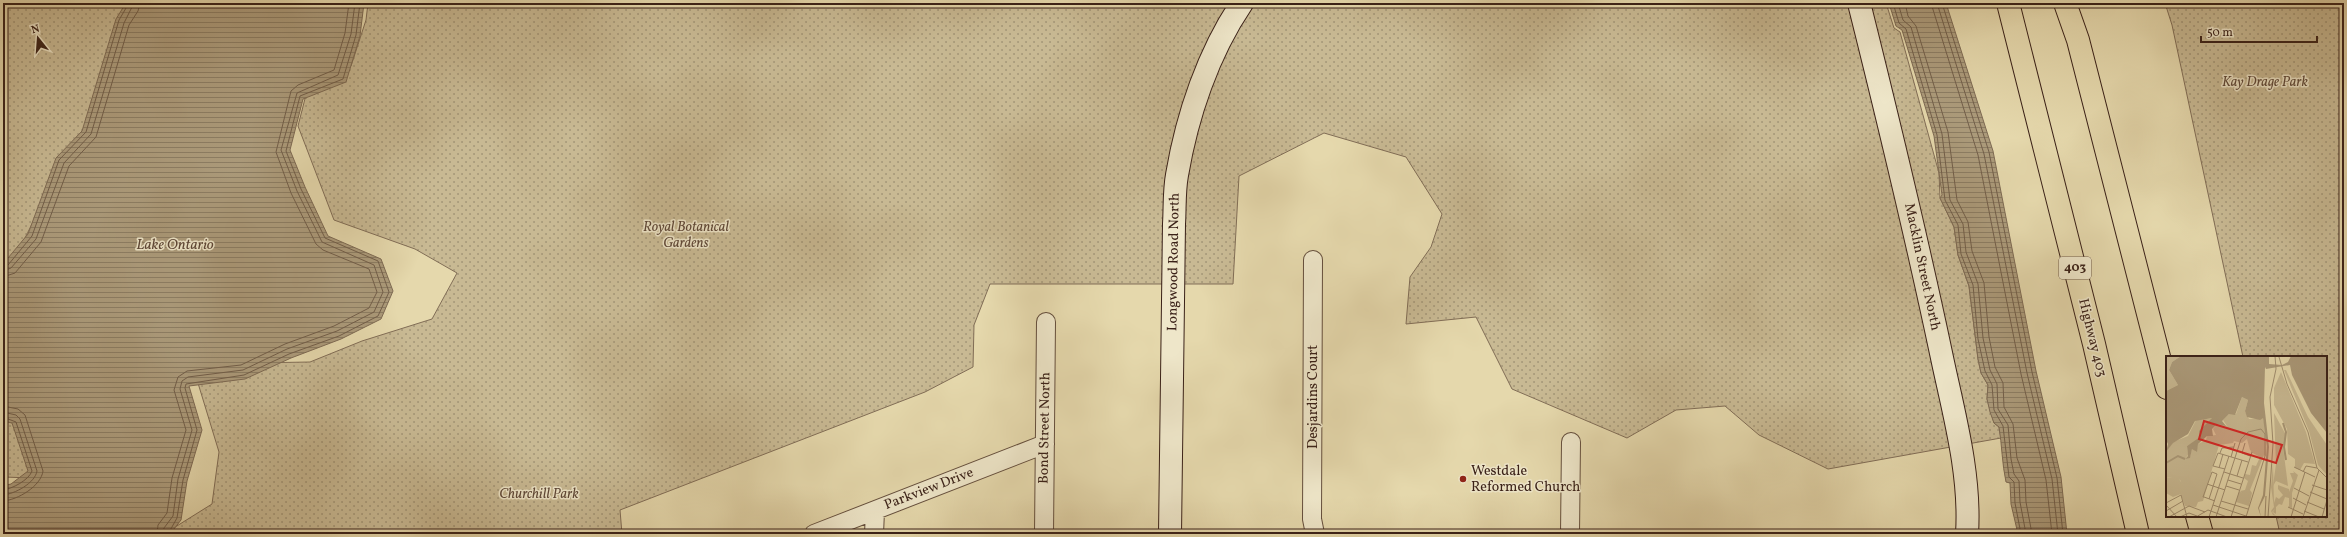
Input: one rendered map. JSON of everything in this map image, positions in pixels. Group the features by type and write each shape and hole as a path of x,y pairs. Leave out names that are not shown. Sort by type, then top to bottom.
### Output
{"highway":[{"name":"Highway 403","path":"2008,3 2094,344 2138,534"},
{"path":"2065,3 2078,40 2166,384"},
{"path":"2198,517 2202,534"}],"street":[{"name":"Longwood Road North","path":"1170,534 1174,224 1177,176 1188,128 1204,78 1223,36 1242,3"},
{"name":"Macklin Street North","path":"1859,3 1917,242 1961,451 1968,515 1967,534"},
{"name":"Desjardins Court","path":"1313,260 1312,519 1315,534"},
{"name":"Bond Street North","path":"1044,534 1046,322"},
{"path":"1570,534 1571,442"},
{"name":"Parkview Drive","path":"814,534 1045,444"},
{"path":"874,510 874,534"}],"green space":[{"path":"3,3 143,3 125,76 68,152 13,262 3,271"},
{"name":"Royal Botanical Gardens","path":"368,3 1886,3 1894,28 1900,32 1939,173 1940,198 1954,227 1958,255 1969,286 1981,373 1988,385 1987,399 1994,423 1999,427 2001,438 1828,469 1759,435 1725,406 1676,410 1627,438 1512,389 1476,317 1406,324 1410,277 1431,247 1442,214 1406,157 1324,133 1239,176 1233,284 990,284 974,325 973,367 925,392 620,510 622,534 164,534 212,504 219,452 194,370 251,363 310,362 362,341 432,319 457,273 415,249 334,220 298,126 309,83 351,66 366,20"},
{"name":"Kay Drage Park","path":"2165,3 2344,3 2344,534 2280,534 2276,517 2327,517 2327,356 2243,356 2172,25"},
{"path":"3,400 30,405 32,478 3,477"}],"water":[{"name":"Lake Ontario","path":"126,3 364,3 360,36 346,82 303,99 290,150 305,187 328,236 381,259 393,291 381,319 341,339 291,358 245,379 189,386 202,430 187,481 181,520 170,534 3,534 3,486 11,484 28,471 12,423 3,421 3,264 28,234 56,158 82,131 116,19"},
{"path":"1889,3 1946,3 1993,151 2036,371 2061,477 2067,534 2018,534 2011,504 2010,483 2006,482 1999,427 1994,423 1990,412 1987,399 1988,385 1981,373 1978,359 1969,286 1958,255 1954,227 1940,198 1942,195 1934,136 1902,30 1896,26"}],"place":[{"name":"Westdale Reformed Church","path":"1463,479"}],"park label":[{"name":"Churchill Park","path":"539,494"}]}
